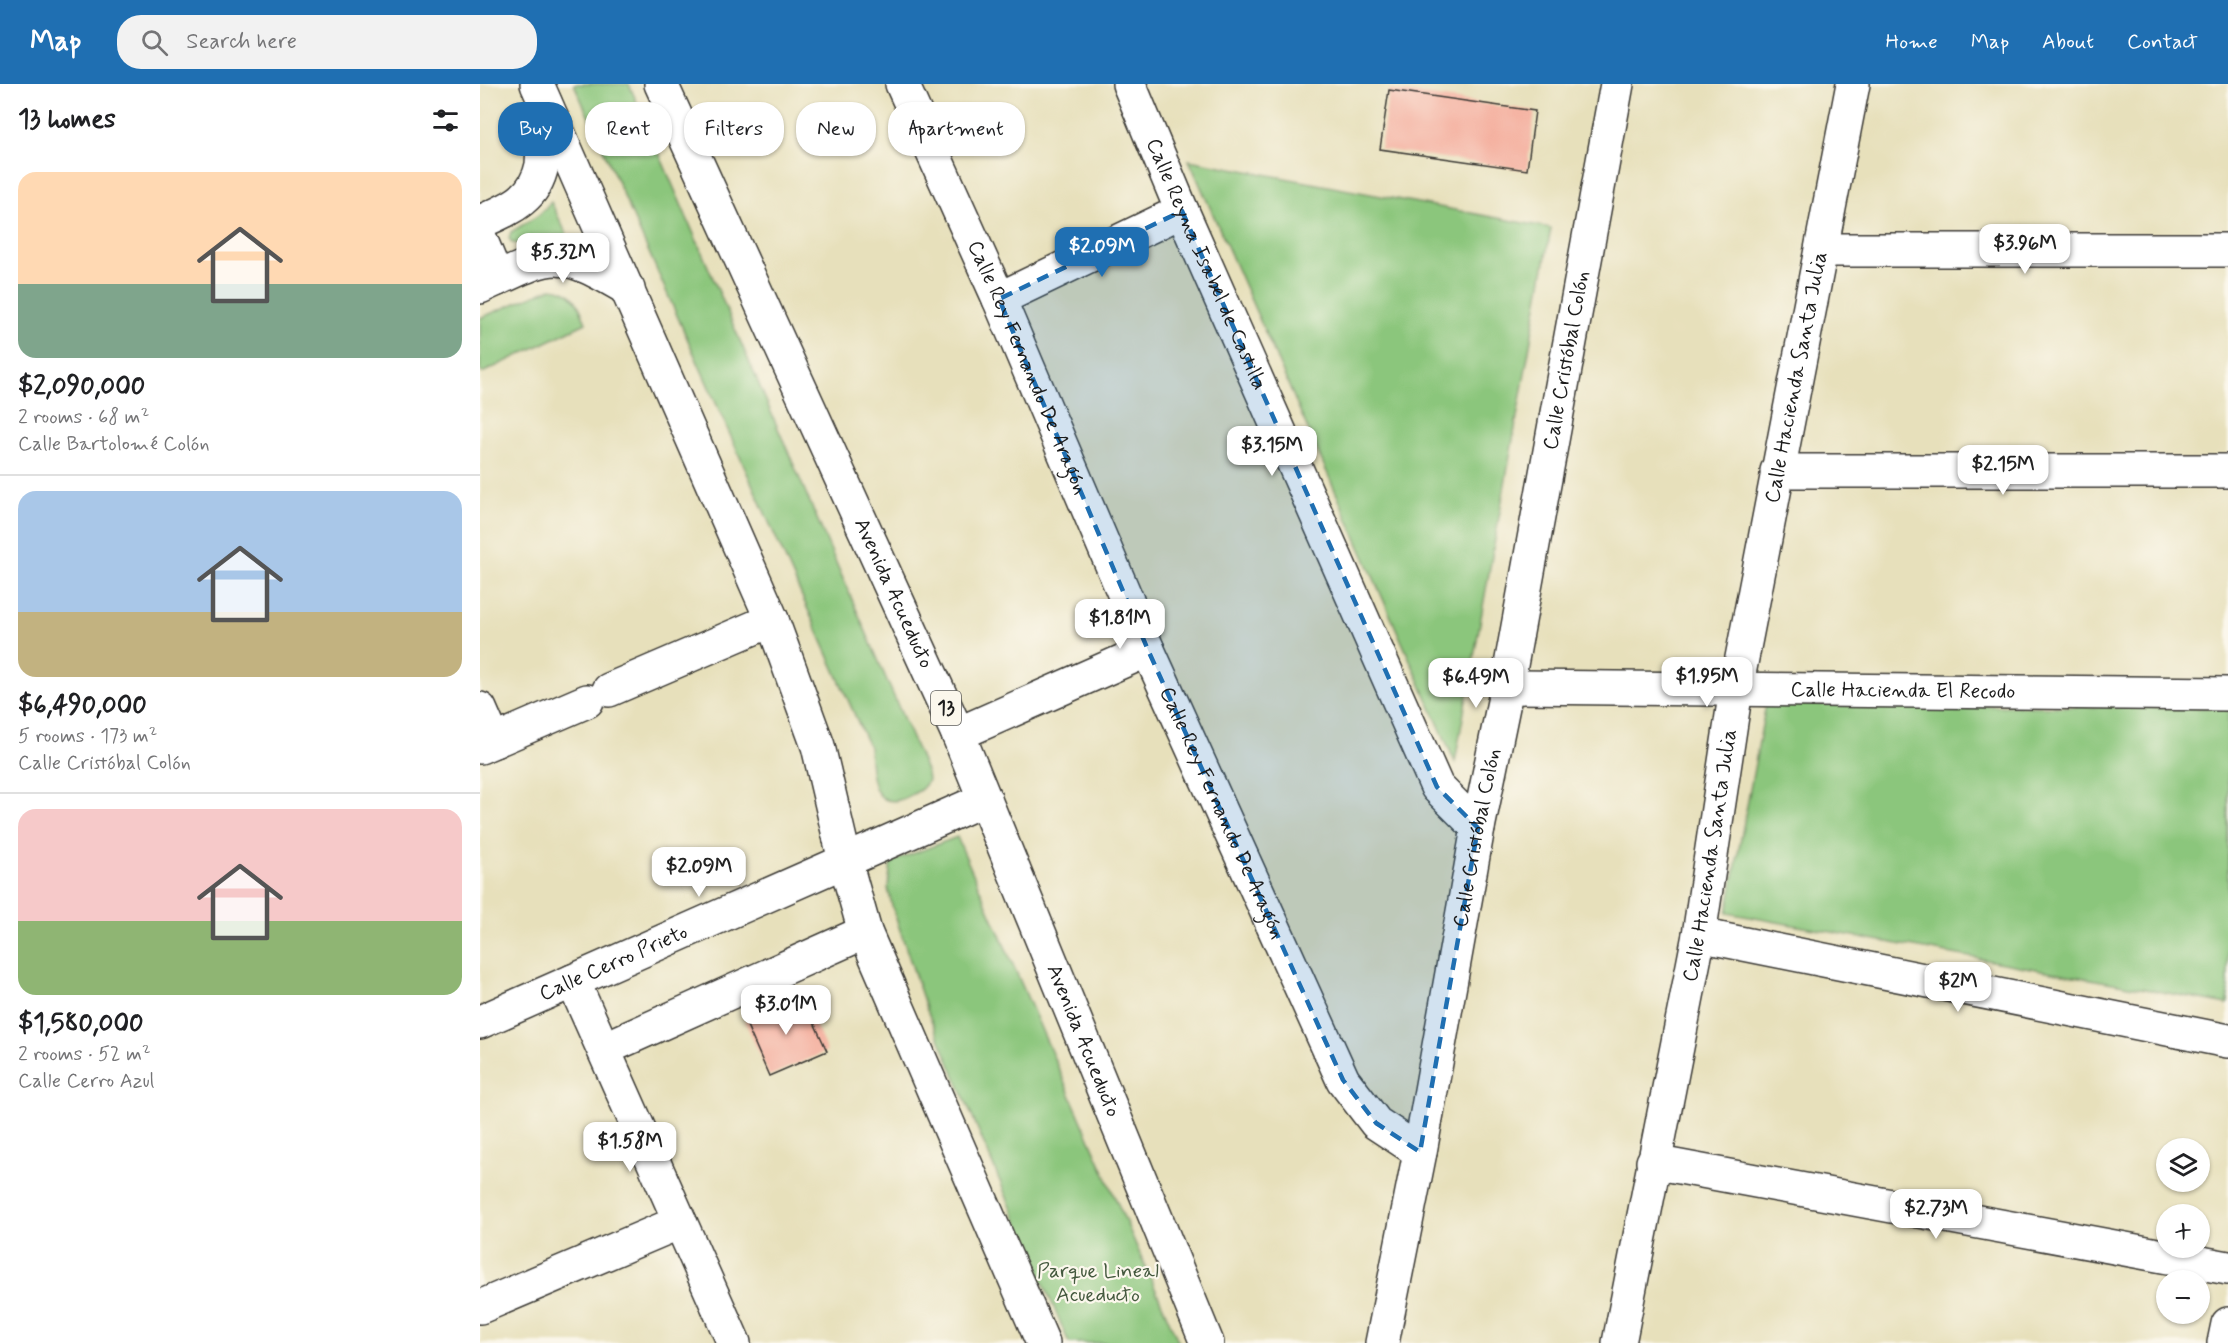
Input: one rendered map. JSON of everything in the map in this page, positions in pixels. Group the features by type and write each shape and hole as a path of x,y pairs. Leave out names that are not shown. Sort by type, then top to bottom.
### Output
{"street":[{"name":"Avenida Acueducto","path":"661,84 958,734 1207,1343"},
{"name":"Calle Rey Fernando De Aragón","path":"902,84 999,298 1148,650 1343,1080 1376,1123 1420,1152"},
{"name":"Calle Reyna Isabel de Castilla","path":"1129,84 1182,211 1437,787 1478,828"},
{"name":"Calle Cristóbal Colón","path":"1382,1343 1420,1152 1617,84"},
{"name":"Calle Hacienda Santa Julia","path":"1619,1343 1699,935 1736,689 1853,84"},
{"path":"480,222 521,202 540,174 544,154 541,94"},
{"path":"541,94 772,620 818,746 845,861 865,932 1043,1343"},
{"path":"999,298 1182,211"},
{"path":"480,238 489,283 539,260 563,258 593,269 628,290"},
{"path":"1822,250 2228,250"},
{"path":"1777,471 2228,471"},
{"path":"480,709 487,744 772,620"},
{"path":"958,734 1148,650"},
{"name":"Calle Hacienda El Recodo","path":"1506,687 2228,694"},
{"name":"Calle Cerro Prieto","path":"480,1022 985,800"},
{"path":"604,1049 865,932"},
{"path":"1699,935 2228,1041"},
{"path":"573,981 734,1343"},
{"path":"1653,1162 2228,1268"},
{"path":"480,1307 680,1222"},
{"path":"2224,1343 2228,1324"}],"highlighted area":[{"path":"1182,211 1437,787 1478,828 1420,1152 1376,1123 1343,1080 1148,650 999,299"}],"green space":[{"path":"574,84 629,84 637,102 585,102 585,109"},
{"path":"606,156 660,156 927,773 928,780 924,786 907,797 895,801 886,800 879,795 872,778 869,747"},
{"path":"1189,160 1551,228 1455,762"},
{"path":"551,202 568,237 542,237 520,244 512,243 509,238 511,232 539,215"},
{"path":"552,288 566,292 575,299 586,323 482,373 480,369 480,318"},
{"path":"1766,704 2228,708 2228,1004 1727,913"},
{"name":"Parque Lineal Acueducto","path":"957,837 1179,1343 1069,1343 926,1008 888,888 891,862"}],"building":[{"path":"1389,90 1535,111 1527,170 1380,149"},
{"path":"793,999 806,1005 827,1051 769,1076 745,1021"}]}
